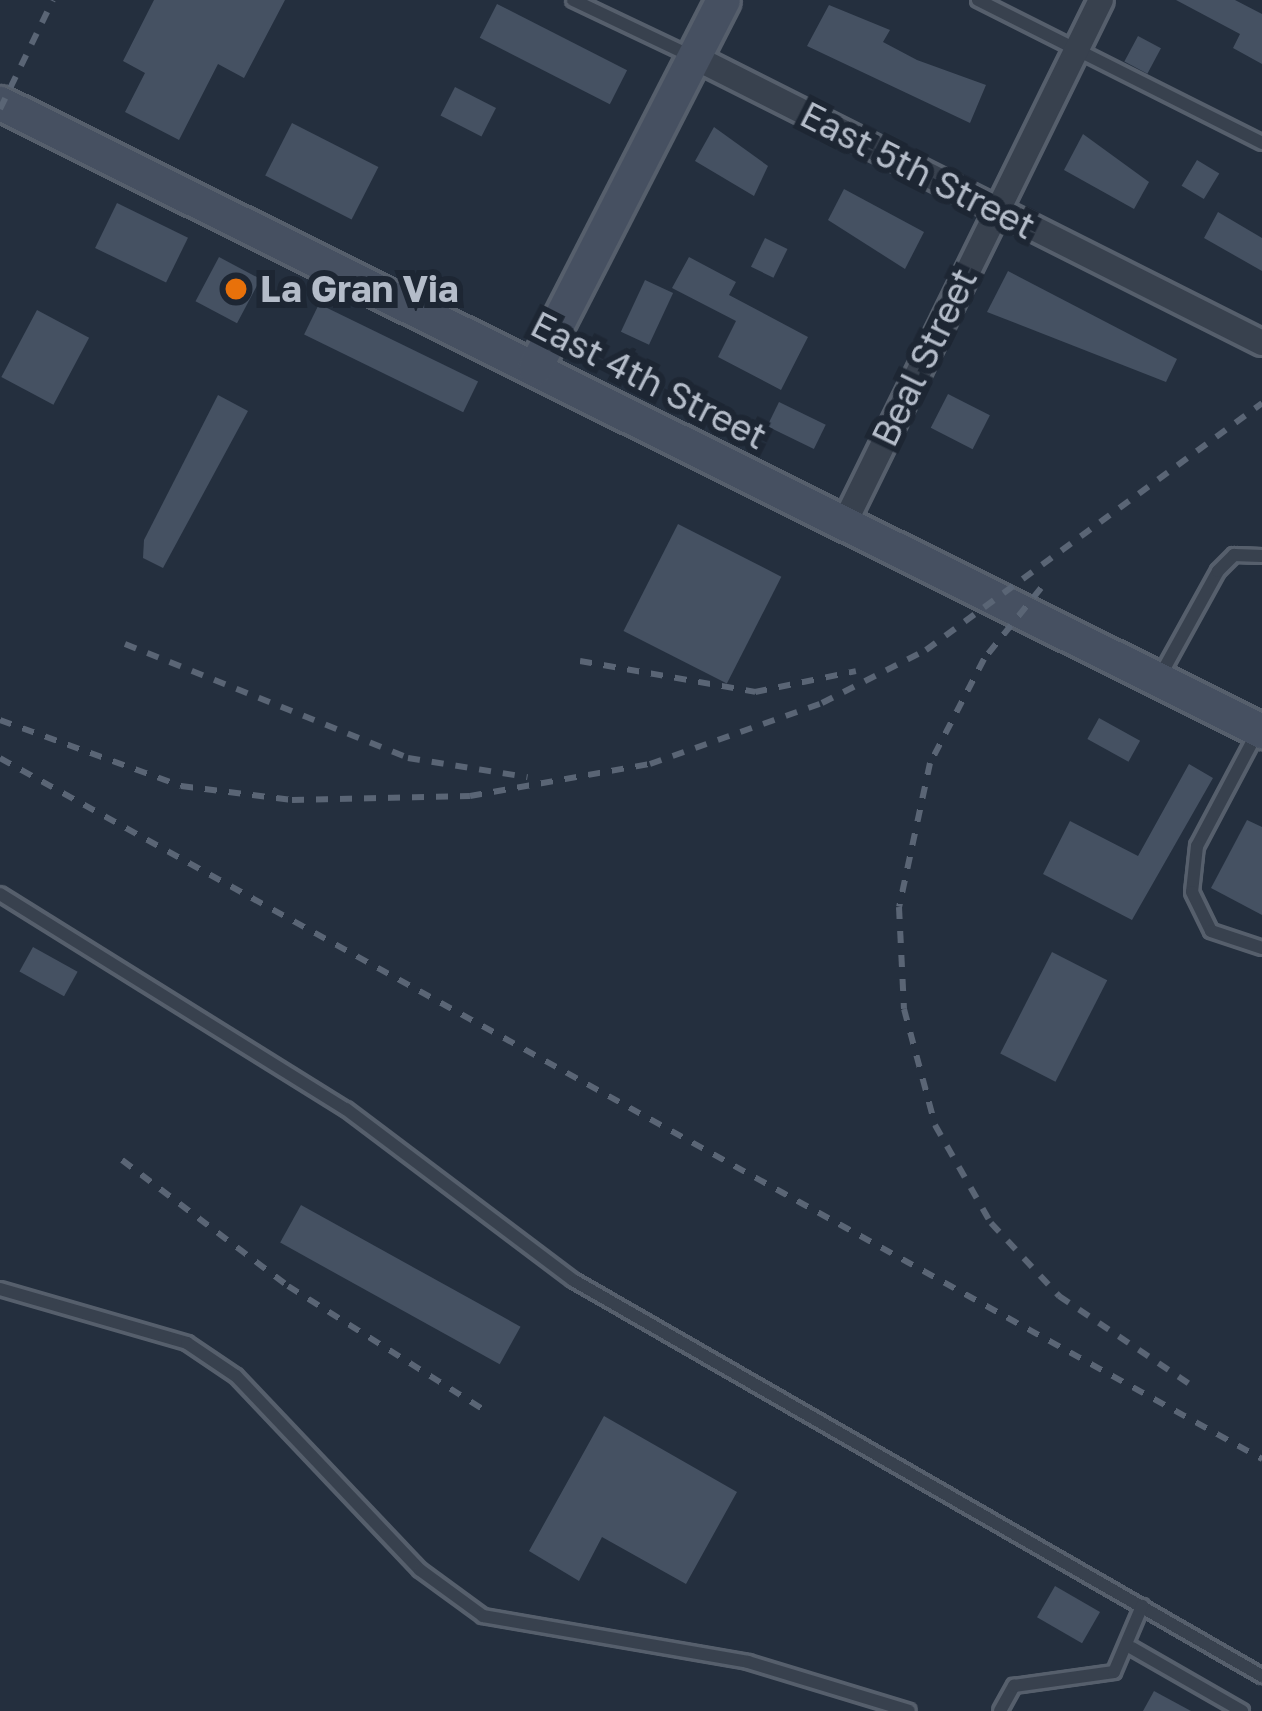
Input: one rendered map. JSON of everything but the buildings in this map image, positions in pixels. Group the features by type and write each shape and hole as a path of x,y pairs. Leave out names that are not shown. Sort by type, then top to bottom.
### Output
{"main road":[{"path":"535,367 723,0"},
{"name":"East 4th Street","path":"0,103 1260,730"}],"street":[{"name":"Beal Street","path":"845,522 1101,0"},
{"name":"East 5th Street","path":"694,57 1262,343"}],"lane":[{"name":"East 5th Street","path":"573,0 694,57"},
{"path":"978,0 1262,143"},
{"path":"1158,680 1218,571 1234,555 1262,556"},
{"path":"1260,730 1197,846 1192,892 1211,931 1262,948"},
{"path":"0,894 346,1109 573,1280 1262,1676"},
{"path":"0,1288 187,1343 236,1376 420,1570 483,1616 748,1662 909,1711"},
{"path":"1000,1711 1014,1686 1114,1672 1132,1648 1142,1606"},
{"path":"1132,1648 1242,1711"}],"railway":[{"path":"0,109 53,0"},
{"path":"0,720 181,786 292,800 470,796 650,764 822,703 926,650 1262,403"},
{"path":"1041,588 984,659 930,763 899,907 904,1009 935,1125 991,1223 1059,1296 1188,1383"},
{"path":"125,644 408,758 527,777"},
{"path":"580,661 755,692 856,671"},
{"path":"0,758 1262,1459"},
{"path":"122,1160 288,1286 484,1410"}],"place":[{"name":"La Gran Via","path":"236,289"}]}
